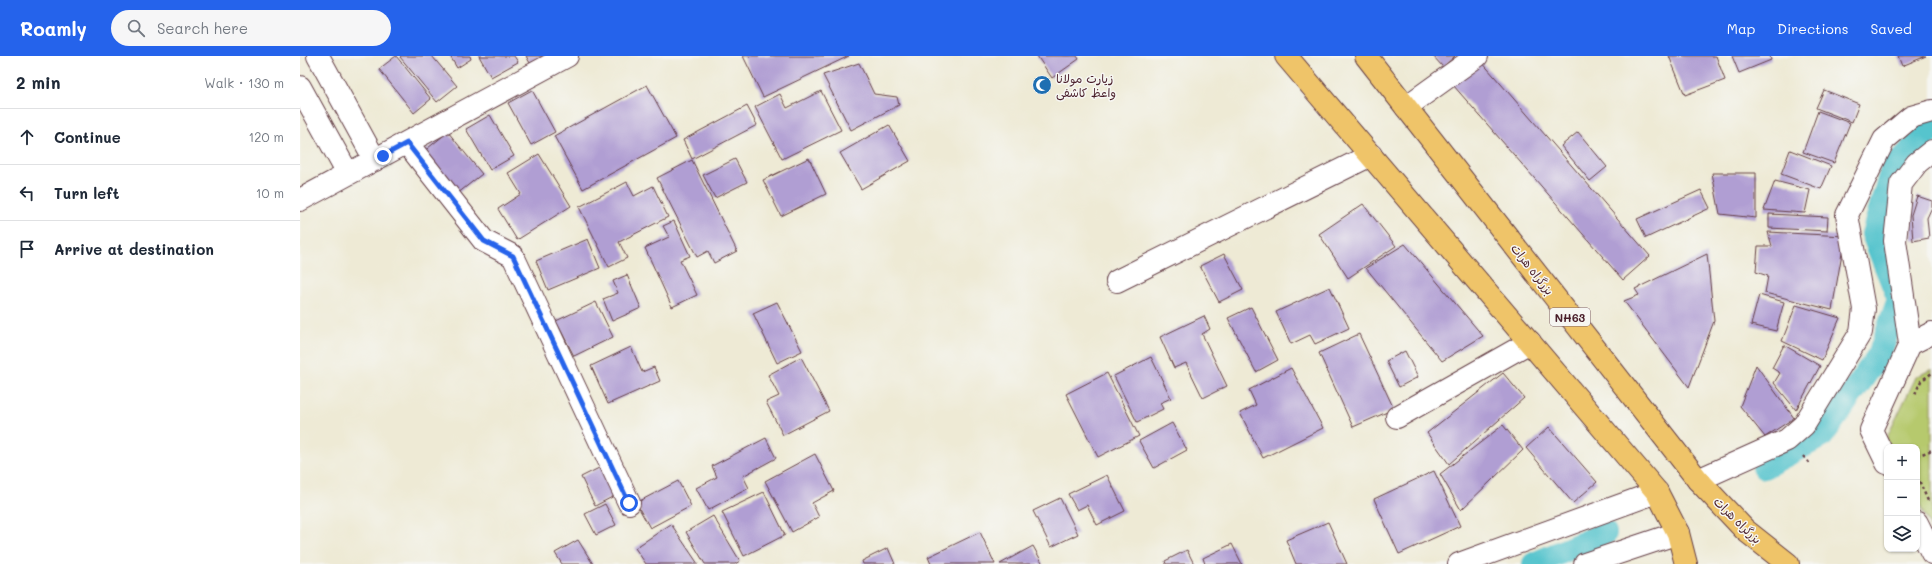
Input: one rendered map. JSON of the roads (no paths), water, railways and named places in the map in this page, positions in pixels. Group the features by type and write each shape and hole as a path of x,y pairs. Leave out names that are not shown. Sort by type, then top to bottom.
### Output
{"highway":[{"path":"1286,56 1657,492 1678,533 1686,564"},
{"name":"بزرگراه هرات","path":"1366,56 1698,480 1745,530 1788,564"}],"street":[{"path":"318,56 375,160"},
{"path":"300,200 567,56"},
{"path":"1406,107 1477,56"},
{"path":"300,87 348,174"},
{"path":"1698,480 1788,440 1804,425 1861,332 1864,309 1847,215 1884,140 1911,117 1932,111"},
{"path":"407,143 484,241 513,256 629,503"},
{"path":"1884,457 1871,430 1910,344 1895,241 1901,184 1917,163 1932,150"},
{"path":"1117,281 1371,155"},
{"path":"1910,344 1932,333"},
{"path":"1397,417 1530,342"},
{"path":"1459,564 1657,492"},
{"path":"1920,529 1932,553"},
{"path":"1585,564 1678,533"}],"waterway":[{"path":"1764,467 1822,436 1879,355 1899,299 1873,234 1892,169 1932,130"},
{"path":"1534,564 1605,533"}],"place":[{"name":"زیارت مولانا واعظ کاشفی","path":"1042,85"}]}
